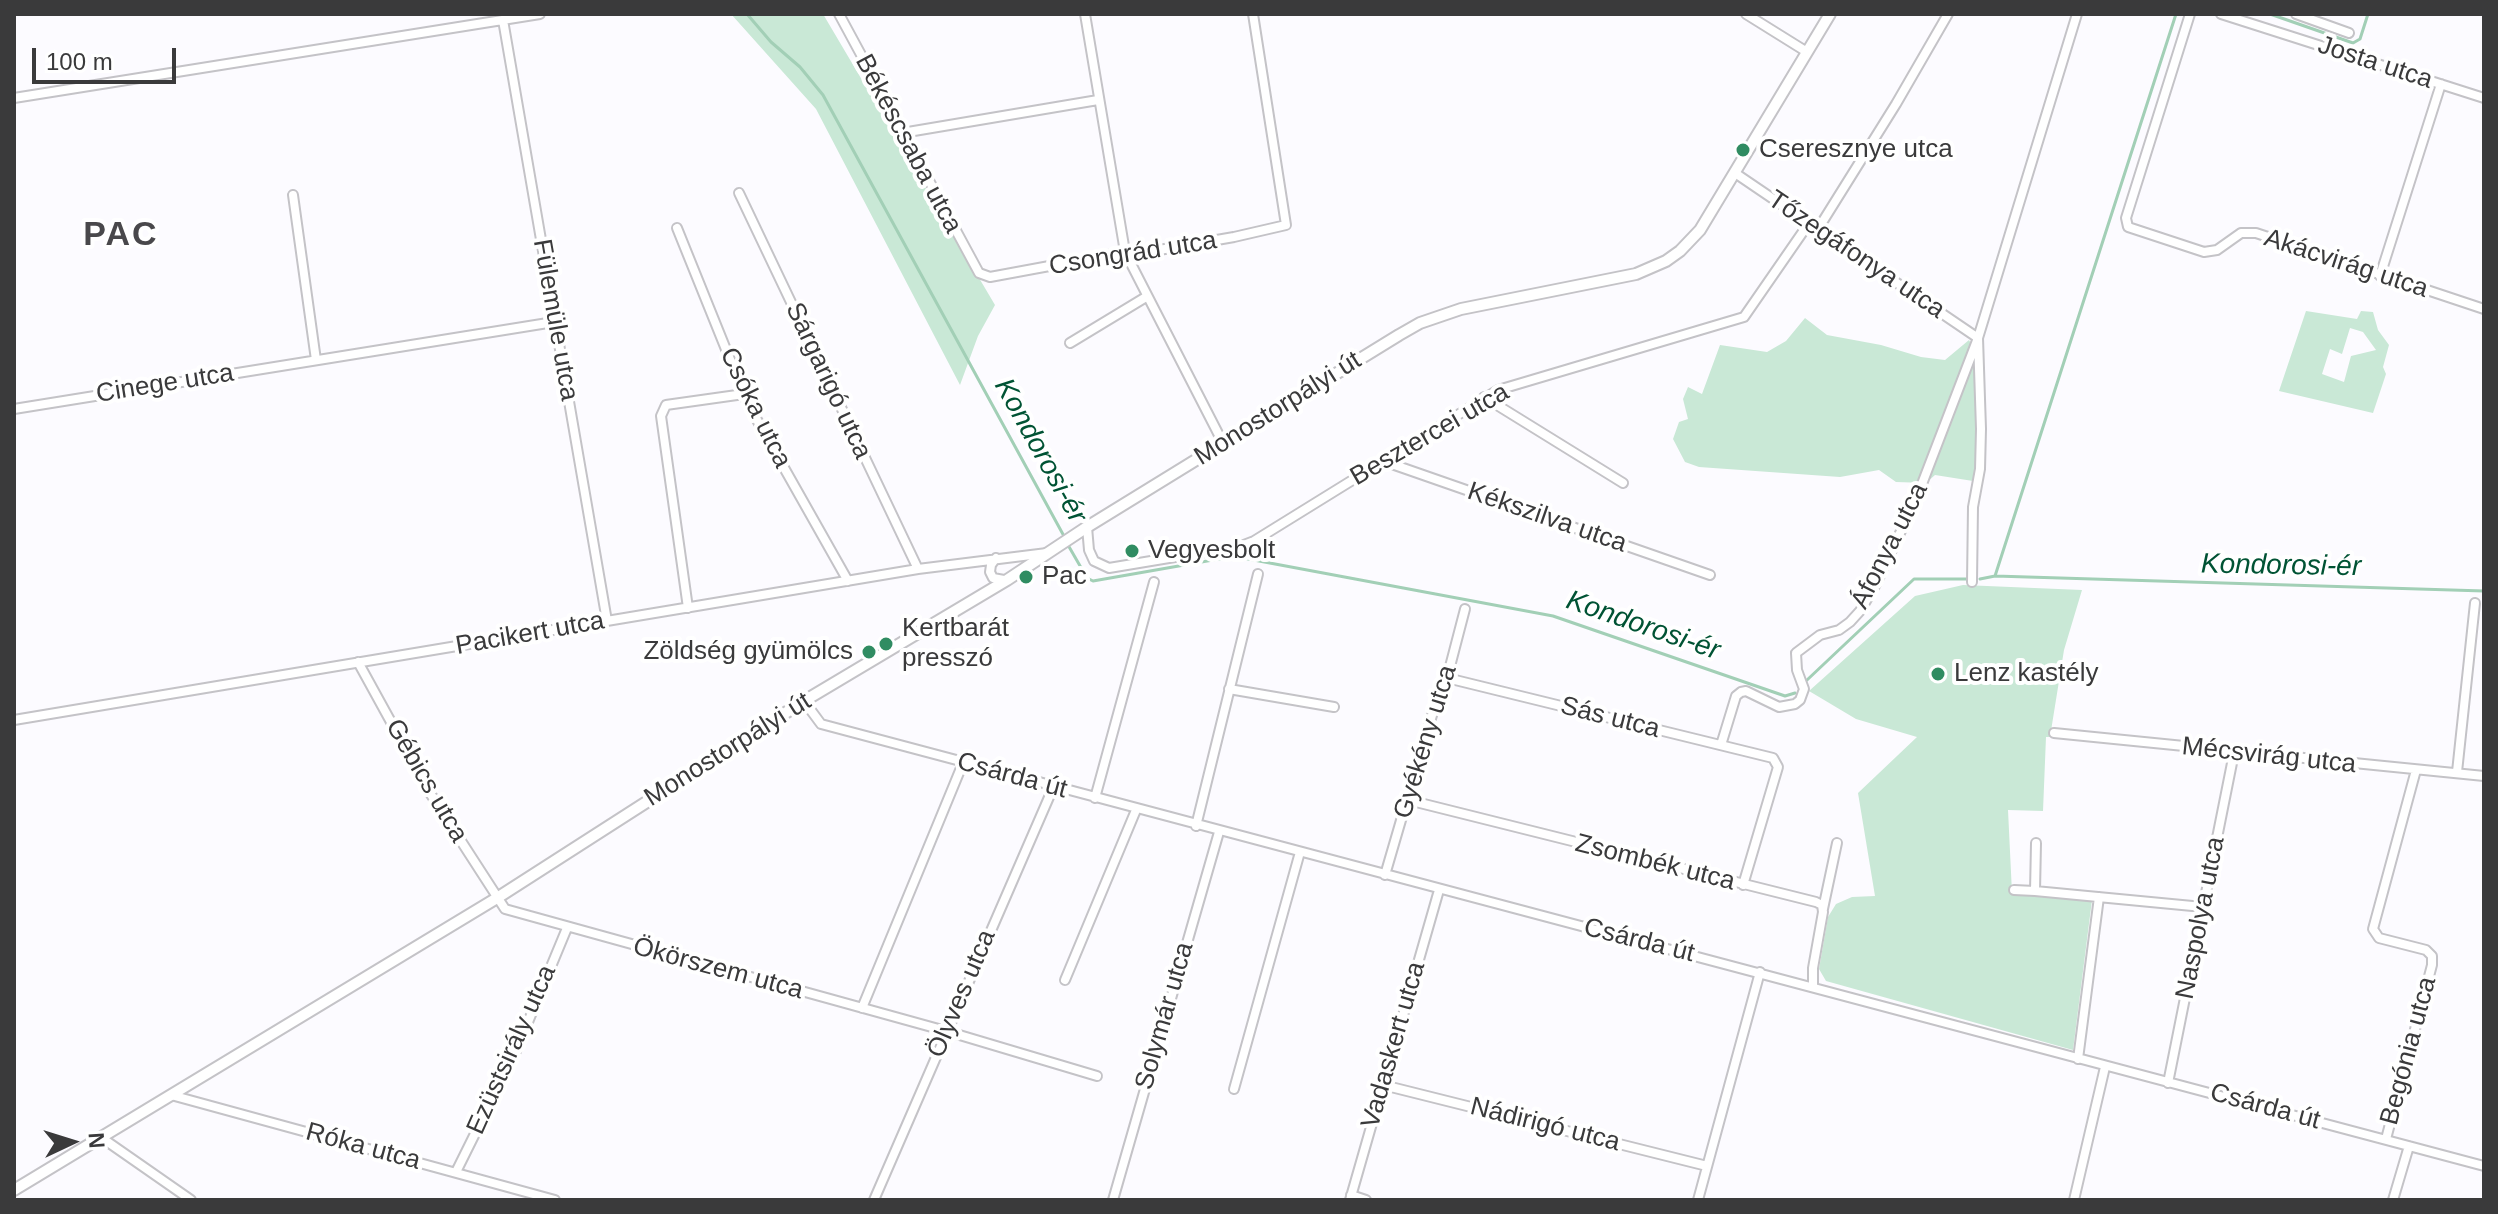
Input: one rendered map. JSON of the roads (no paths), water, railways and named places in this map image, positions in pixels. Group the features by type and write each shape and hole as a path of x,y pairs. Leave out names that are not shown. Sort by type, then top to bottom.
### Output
{"street":[{"path":"14,98 540,14"},
{"name":"Békéscsaba utca","path":"839,14 979,273"},
{"path":"1085,14 1125,252 1223,443"},
{"name":"Csongrád utca","path":"979,273 990,277 1125,252 1159,250 1286,225 1253,14"},
{"path":"1746,14 1807,52"},
{"name":"Monostorpályi út","path":"14,1190 497,898 804,701 1007,580 1087,527 1420,323 1470,307 1636,274 1666,261 1700,230 1830,14"},
{"path":"1818,229 1948,14"},
{"name":"Áfonya utca","path":"1721,745 1738,694 1746,691 1779,707 1800,700 1804,689 1794,659 1799,649 1820,635 1839,630 1860,611 1917,497 1978,338 2077,14"},
{"name":"Akácvirág utca","path":"2190,14 2126,218 2128,227 2204,252 2217,250 2241,233 2256,233 2484,309"},
{"name":"Josta utca","path":"2221,14 2484,98"},
{"path":"2296,14 2349,33"},
{"name":"Fülemüle utca","path":"503,20 607,621"},
{"path":"2380,276 2441,84"},
{"path":"902,133 1098,100"},
{"name":"Tőzegáfonya utca","path":"1735,173 1978,338"},
{"name":"Sárgarigó utca","path":"739,193 918,569"},
{"path":"293,195 316,360"},
{"name":"Besztercei utca","path":"1087,527 1089,550 1094,561 1109,568 1241,546 1254,541 1484,397 1534,378 1744,317 1809,223"},
{"name":"Csóka utca","path":"677,228 744,394 848,581"},
{"path":"1070,343 1146,297"},
{"name":"Cinege utca","path":"14,409 554,322"},
{"name":"Áfonya utca","path":"1972,582 1973,507 1980,469 1981,429 1978,338"},
{"path":"688,608 661,416 666,405 744,394"},
{"path":"1484,397 1623,483"},
{"name":"Kékszilva utca","path":"1383,461 1710,575"},
{"name":"Pacikert utca","path":"14,720 918,569 1047,553"},
{"path":"997,558 990,572 998,580 1007,580"},
{"path":"1196,826 1258,574"},
{"path":"1095,798 1154,582"},
{"path":"2457,772 2475,603"},
{"name":"Gyékény utca","path":"1385,875 1438,696 1447,678 1465,609"},
{"name":"Gébics utca","path":"358,662 430,793 497,898"},
{"name":"Sás utca","path":"1447,678 1773,758 1778,767 1743,885"},
{"path":"1229,689 1334,707"},
{"name":"Csárda út","path":"804,701 821,724 2484,1166"},
{"name":"Mécsvirág utca","path":"2054,733 2484,776"},
{"name":"Naspolya utca","path":"2168,1083 2234,753"},
{"path":"862,1008 963,763"},
{"name":"Begónia utca","path":"2386,1139 2432,965 2432,956 2426,950 2379,938 2373,929 2416,770"},
{"name":"Ölyves utca","path":"874,1200 1053,788"},
{"name":"Zsombék utca","path":"1408,800 1816,902 1822,905 1823,912"},
{"path":"1065,980 1136,810"},
{"name":"Solymár utca","path":"1113,1200 1219,832"},
{"path":"1813,987 1813,968 1837,843"},
{"path":"2035,891 2036,843"},
{"path":"1234,1089 1300,852"},
{"name":"Vadaskert utca","path":"1350,1198 1439,890"},
{"path":"2014,890 2203,907"},
{"path":"2078,1059 2099,897"},
{"name":"Ökörszem utca","path":"497,898 505,909 567,928 946,1031 1097,1076"},
{"name":"Ezüstsirály utca","path":"456,1172 516,1051 567,928"},
{"path":"1698,1200 1760,972"},
{"path":"2074,1200 2105,1067"},
{"name":"Nádirigó utca","path":"1383,1085 1707,1166"},
{"name":"Róka utca","path":"171,1095 456,1172 531,1197 555,1200"},
{"path":"102,1138 191,1200"},
{"path":"2393,1200 2409,1146"},
{"path":"1350,1198 1366,1200"}],"waterway":[{"name":"Kondorosi-ér","path":"747,14 823,95 1065,538"},
{"path":"1995,576 2176,14"},
{"path":"2270,14 2353,43 2360,39 2368,14"},
{"name":"Kondorosi-ér","path":"1068,545 1087,578 1093,581 1230,557 1243,558 1553,616 1785,696 1795,693"},
{"name":"Kondorosi-ér","path":"1980,579 1995,576 2484,591"},
{"name":"Kondorosi-ér","path":"1807,680 1914,579 1966,579"}],"place":[{"name":"Cseresznye utca","path":"1743,150"},
{"name":"Vegyesbolt","path":"1132,551"},
{"name":"Pac","path":"1026,577"},
{"name":"Kertbarát presszó","path":"886,644"},
{"name":"Zöldség gyümölcs","path":"869,652"},
{"name":"Lenz kastély","path":"1938,674"}],"district":[{"name":"PAC","path":"121,236"}]}
